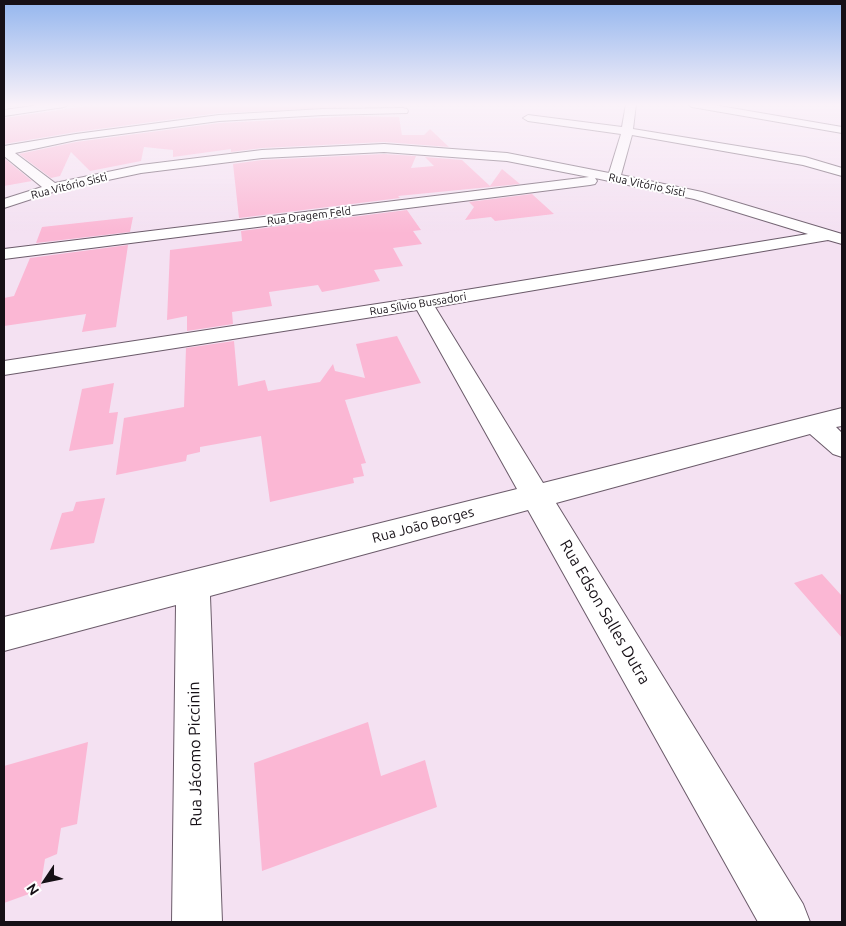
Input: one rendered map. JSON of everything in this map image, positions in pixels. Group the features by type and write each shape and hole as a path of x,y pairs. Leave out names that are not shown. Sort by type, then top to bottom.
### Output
{"street":[{"path":"4,151 23,147"},
{"path":"614,178 623,147"},
{"path":"723,147 805,161 842,172"},
{"name":"Rua Vitório Sisti","path":"4,204 52,188 141,169 262,154 384,148 507,157 614,178 697,195 837,237"},
{"path":"4,151 52,188"},
{"name":"Rua Dragem Feld","path":"4,254 614,178"},
{"name":"Rua Sílvio Bussadori","path":"4,368 837,237"},
{"name":"Rua Edson Salles Dutra","path":"423,303 785,922"},
{"path":"829,421 842,447"},
{"name":"Rua João Borges","path":"4,634 829,421"},
{"name":"Rua Jácomo Piccinin","path":"193,586 196,922"}],"building":[{"path":"51,147 144,147 141,161 90,171 71,152 60,176 51,178 19,154"},
{"path":"146,147 278,147 231,152 231,149 173,157 173,150"},
{"path":"384,154 416,156 411,168 434,166 425,157 462,160 490,186 502,169 520,184 398,196 400,198 239,218 233,164 262,160"},
{"path":"4,158 32,181 4,186"},
{"path":"532,194 554,214 495,221 491,217 465,220 474,207 469,202"},
{"path":"407,210 421,230 413,231 422,244 393,248 403,266 374,270 380,281 322,292 318,285 269,292 272,306 232,312 233,324 187,331 187,316 167,320 170,250 242,241 241,231"},
{"path":"133,217 130,232 36,243 42,227"},
{"path":"128,245 116,327 82,332 86,314 4,326 4,298 14,296 30,258"},
{"path":"397,336 421,383 345,400 366,463 361,464 364,476 353,478 354,483 270,502 261,436 200,447 200,452 187,455 186,461 116,475 124,418 184,407 186,348 234,341 238,386 265,380 268,391 320,382 333,364 335,371 365,378 356,344"},
{"path":"114,383 109,413 118,412 113,444 69,451 82,389"},
{"path":"105,498 94,543 50,550 62,513 73,511 76,502"},
{"path":"822,574 842,596 842,638 794,583"},
{"path":"368,722 381,776 425,760 437,807 262,871 254,763"},
{"path":"88,742 77,824 61,828 57,854 45,859 40,890 4,903 4,766"}]}
